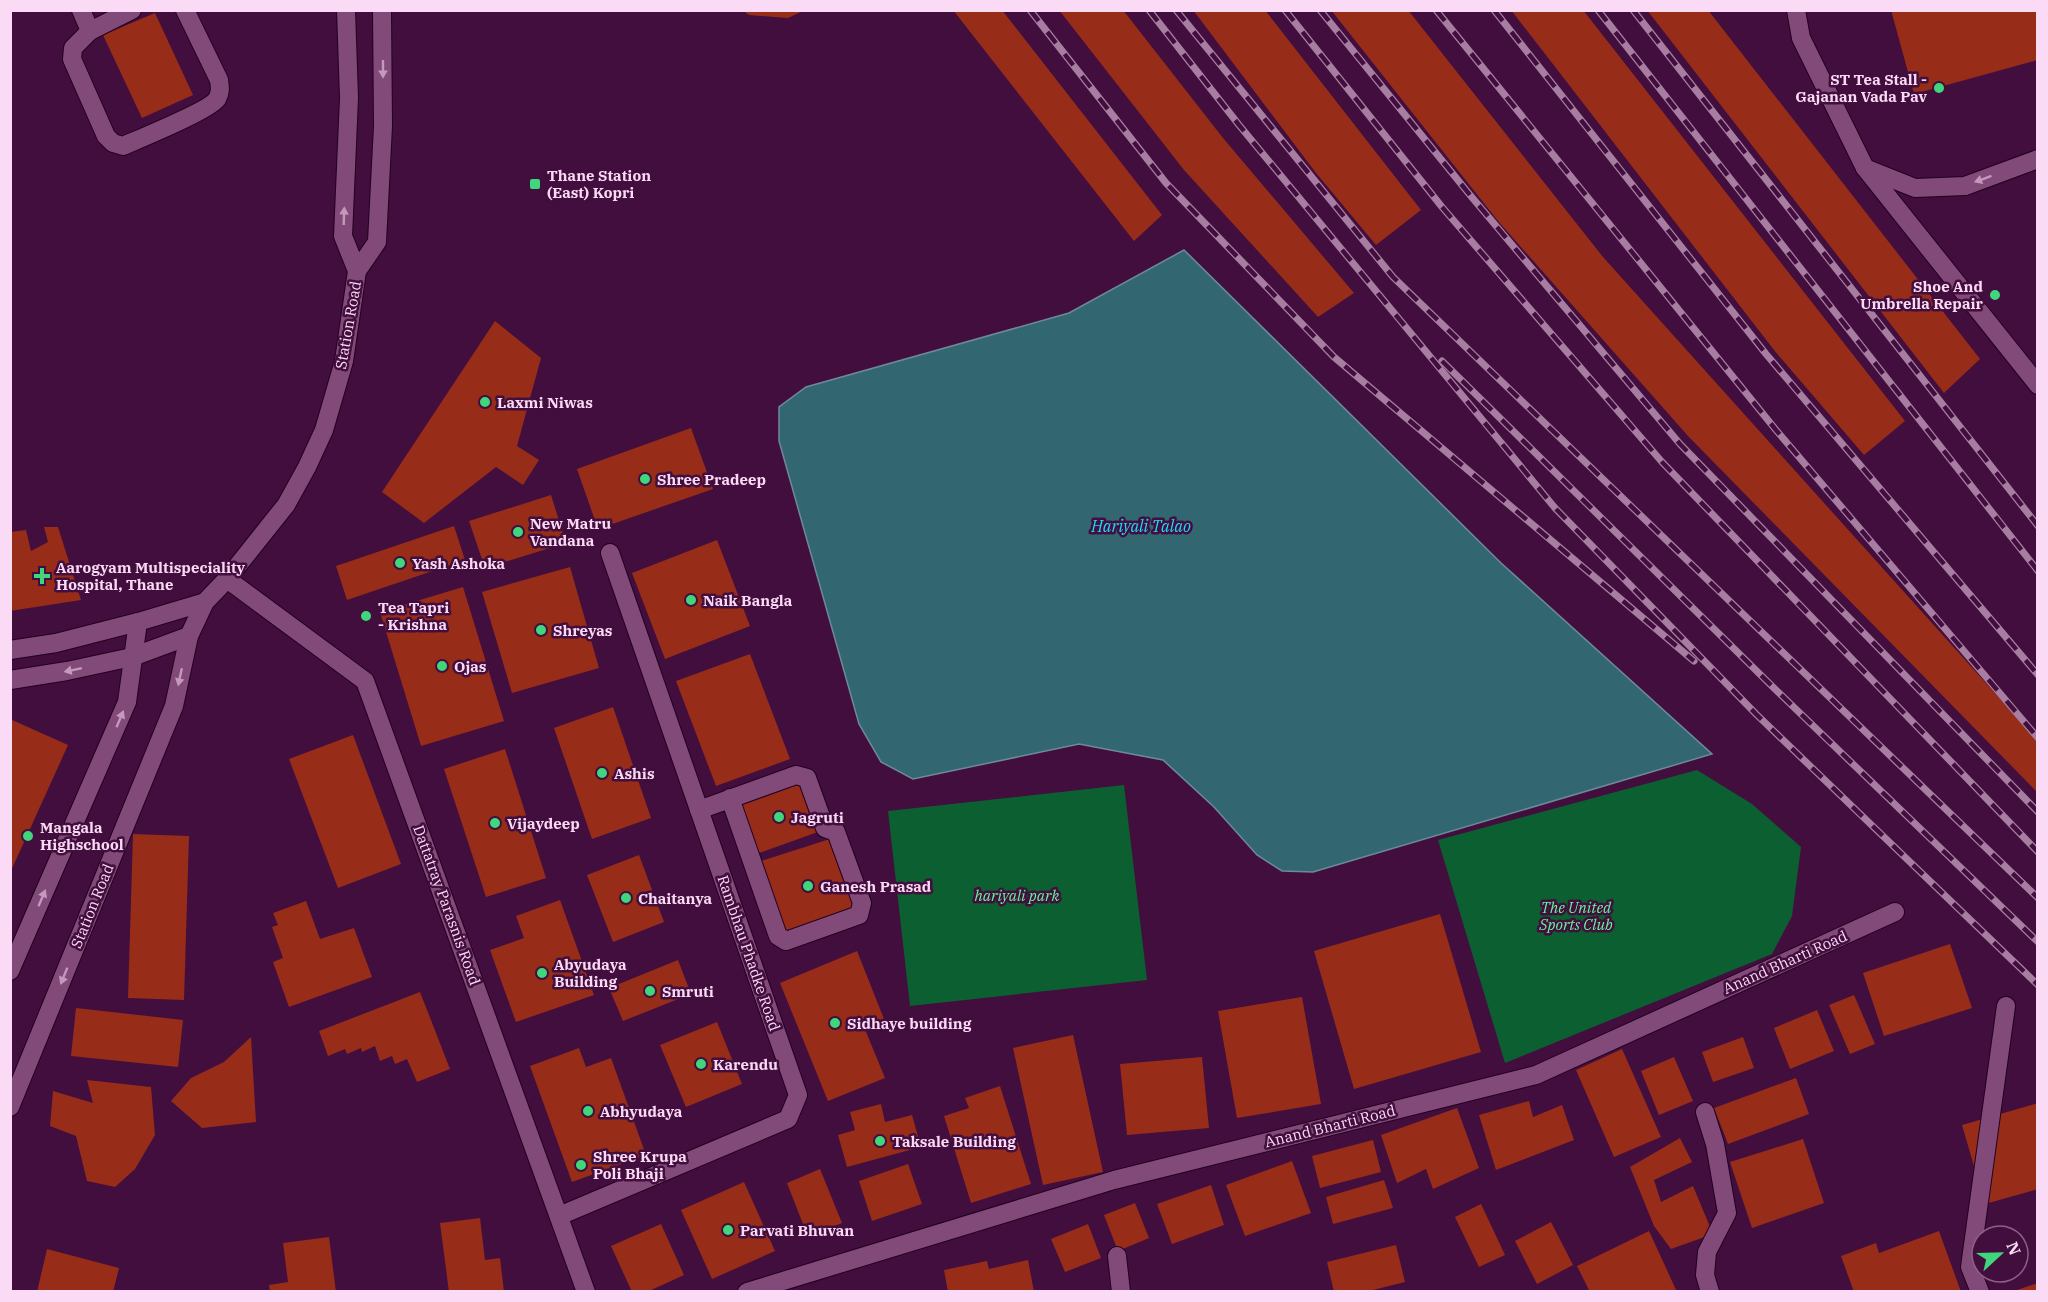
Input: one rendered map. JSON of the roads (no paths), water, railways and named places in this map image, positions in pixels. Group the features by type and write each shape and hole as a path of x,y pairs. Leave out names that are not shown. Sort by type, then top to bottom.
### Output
{"street":[{"path":"81,10 90,31"},
{"path":"132,10 90,31 73,48 72,59 106,136 114,143 123,146 182,120 216,101 221,90 219,80 185,10"},
{"name":"Station Road","path":"10,1107 174,706 189,636 204,602 227,579 286,505 324,430 344,361 357,271 343,237 349,98 346,10"},
{"path":"357,271 377,242 383,126 382,10"},
{"path":"1796,10 1801,38 1865,168 2037,385"},
{"path":"1865,168 1915,188 1965,186 2037,159"},
{"name":"Rambhau Phadke Road","path":"559,1216 788,1119 798,1095 610,553"},
{"name":"Dattatray Parasnis Road","path":"227,579 365,681 586,1292"},
{"name":"Station Road","path":"10,650 56,643 204,602"},
{"path":"10,971 127,702 138,622"},
{"path":"10,680 132,657 189,636"},
{"path":"699,810 730,798 796,775 807,778 825,828 836,832 862,903 859,915 786,941 778,936 730,798"},
{"path":"726,888 757,877"},
{"name":"Anand Bharti Road","path":"747,1292 1114,1180 1536,1075 1895,912"},
{"path":"1980,1292 1970,1267 2006,1006"},
{"path":"1705,1112 1715,1144 1727,1213 1707,1252 1706,1275 1710,1292"},
{"path":"1117,1256 1121,1292"}],"water":[{"name":"Hariyali Talao","path":"1184,250 1501,563 1712,754 1313,872 1282,871 1257,855 1214,807 1163,760 1079,744 913,779 881,762 859,724 779,441 779,407 806,387 1069,313"}],"railway":[{"path":"1030,10 1166,183 1334,357 1694,661"},
{"path":"1149,10 1239,125 1555,508 1756,714 2038,985"},
{"path":"1176,10 1393,277 2038,898"},
{"path":"1285,10 1442,207 1662,462 2038,852"},
{"path":"1320,10 1470,195 1680,444 2038,812"},
{"path":"1436,10 1776,430 2038,738"},
{"path":"1494,10 1766,354 2038,675"},
{"path":"1598,10 2038,571"},
{"path":"1633,10 2038,526"},
{"path":"1442,361 1777,691 2038,942"}],"place":[{"name":"ST Tea Stall - Gajanan Vada Pav","path":"1939,88"},
{"name":"Thane Station (East) Kopri","path":"535,184"},
{"name":"Shoe And Umbrella Repair","path":"1995,295"},
{"name":"Laxmi Niwas","path":"485,402"},
{"name":"Shree Pradeep","path":"645,479"},
{"name":"New Matru Vandana","path":"518,532"},
{"name":"Yash Ashoka","path":"400,563"},
{"name":"Aarogyam Multispeciality Hospital, Thane","path":"42,576"},
{"name":"Naik Bangla","path":"691,600"},
{"name":"Tea Tapri - Krishna","path":"366,616"},
{"name":"Shreyas","path":"541,630"},
{"name":"Ojas","path":"442,666"},
{"name":"Ashis","path":"602,773"},
{"name":"Jagruti","path":"779,817"},
{"name":"Vijaydeep","path":"495,823"},
{"name":"Mangala Highschool","path":"28,836"},
{"name":"Ganesh Prasad","path":"808,886"},
{"name":"Chaitanya","path":"626,898"},
{"name":"Abyudaya Building","path":"542,973"},
{"name":"Smruti","path":"650,991"},
{"name":"Sidhaye building","path":"835,1023"},
{"name":"Karendu","path":"701,1064"},
{"name":"Abhyudaya","path":"588,1111"},
{"name":"Taksale Building","path":"880,1141"},
{"name":"Shree Krupa Poli Bhaji","path":"581,1165"},
{"name":"Parvati Bhuvan","path":"728,1230"}],"park label":[{"name":"hariyali park","path":"1017,895"},
{"name":"The United Sports Club","path":"1576,916"}]}
